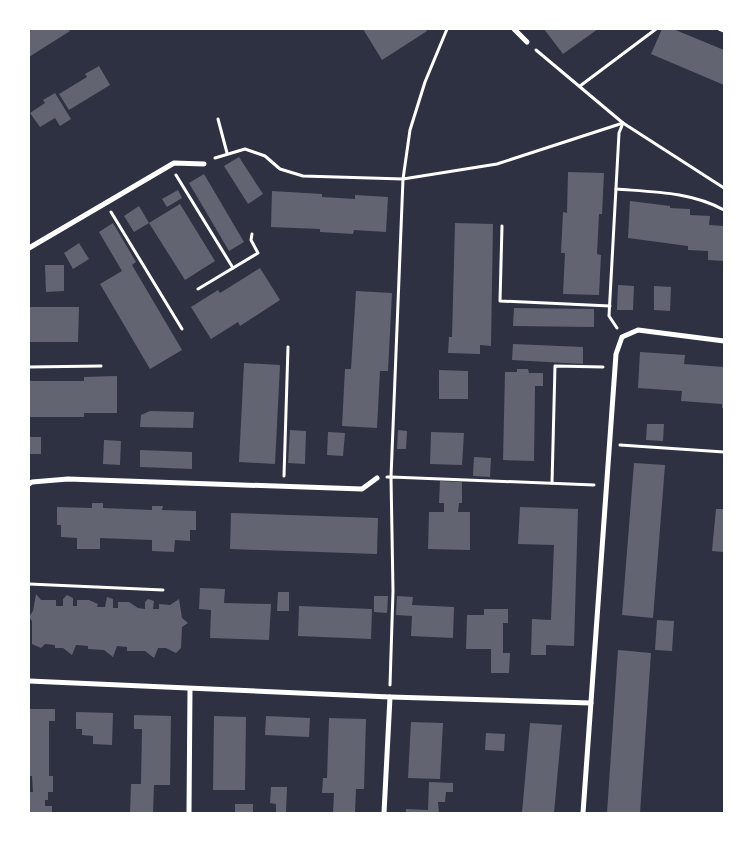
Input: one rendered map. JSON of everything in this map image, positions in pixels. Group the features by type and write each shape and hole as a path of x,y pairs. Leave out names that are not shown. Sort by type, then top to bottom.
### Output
{"street":[{"path":"514,29 527,42"},
{"path":"29,248 174,163 204,164"},
{"path":"583,813 616,354 622,337 638,330 724,341"},
{"path":"29,484 32,482 68,479 362,489 377,478"},
{"path":"29,681 390,697 591,703"},
{"path":"189,813 190,689"},
{"path":"384,813 390,697"}],"path":[{"path":"390,697 393,591 391,477 403,179 410,130 425,82 447,29"},
{"path":"580,86 656,29"},
{"path":"719,29 724,31"},
{"path":"527,42 623,123 724,188"},
{"path":"218,118 227,153"},
{"path":"204,164 227,153 245,149 265,156 280,169 304,176 403,179 497,164 623,123"},
{"path":"622,337 609,316 619,133 623,123"},
{"path":"170,166 233,268"},
{"path":"616,189 680,194 710,202 724,210"},
{"path":"106,203 182,330"},
{"path":"502,226 500,301 610,306"},
{"path":"198,289 258,253 250,240 252,234"},
{"path":"284,486 288,346"},
{"path":"29,366 101,366"},
{"path":"552,482 555,366 615,368"},
{"path":"610,444 724,452"},
{"path":"377,478 552,482 607,486"},
{"path":"29,584 163,590"}],"building":[{"path":"29,29 69,29 70,31 29,57"},
{"path":"363,29 426,29 427,31 382,60"},
{"path":"544,29 598,29 563,54"},
{"path":"662,29 673,29 724,50 724,85 651,54"},
{"path":"99,66 110,85 69,110 59,94 87,77 85,74"},
{"path":"55,93 71,119 60,126 55,118 40,127 30,113 45,103 43,100"},
{"path":"239,157 263,194 248,204 224,166"},
{"path":"568,172 604,173 602,214 599,214 597,254 601,255 599,295 563,294 565,253 561,253 563,212 567,213"},
{"path":"204,174 244,242 229,251 189,183"},
{"path":"178,190 182,198 167,207 162,199"},
{"path":"272,191 322,194 322,197 355,199 355,195 388,197 386,232 354,230 353,234 320,232 320,229 271,227"},
{"path":"630,201 670,206 670,208 690,209 690,215 710,216 709,225 724,226 724,261 708,260 708,251 688,250 688,246 628,238"},
{"path":"180,204 215,261 185,280 149,223"},
{"path":"139,206 149,223 134,232 124,216"},
{"path":"113,223 136,262 132,265 182,350 150,369 100,284 122,271 99,232"},
{"path":"455,223 493,224 491,346 480,345 480,354 448,353 449,337 452,337"},
{"path":"79,243 89,259 73,269 64,253"},
{"path":"45,265 64,265 64,291 46,292"},
{"path":"260,268 280,300 240,326 238,322 211,339 191,307 218,290 220,293"},
{"path":"618,285 634,286 633,310 617,310"},
{"path":"654,286 671,287 670,311 654,310"},
{"path":"356,291 392,293 388,371 380,371 377,428 342,426 345,369 351,369"},
{"path":"29,307 79,307 78,342 29,342"},
{"path":"514,308 594,309 594,327 513,326"},
{"path":"513,344 583,347 583,364 512,360"},
{"path":"640,352 685,355 684,364 724,367 724,408 722,408 722,404 681,401 682,391 638,388"},
{"path":"244,363 280,365 275,464 239,462"},
{"path":"517,369 528,369 529,373 543,373 543,386 535,386 534,461 503,460 505,372 517,372"},
{"path":"439,370 468,371 468,399 439,399"},
{"path":"117,376 117,413 84,413 84,417 29,417 29,381 84,381 84,377"},
{"path":"150,411 194,412 193,428 140,427 141,415"},
{"path":"647,424 664,424 663,441 646,440"},
{"path":"290,430 306,431 305,464 288,463"},
{"path":"398,430 407,431 406,449 397,449"},
{"path":"328,432 345,433 343,456 327,455"},
{"path":"431,432 464,433 462,465 430,464"},
{"path":"29,437 41,437 41,454 29,454"},
{"path":"104,440 121,441 120,465 103,464"},
{"path":"140,450 192,452 192,469 140,467"},
{"path":"474,457 491,458 490,477 473,476"},
{"path":"634,463 665,465 653,618 622,615"},
{"path":"440,481 462,482 462,503 459,503 458,512 470,512 470,550 428,549 429,512 444,512 444,503 439,503"},
{"path":"92,503 103,503 103,508 152,510 152,506 163,506 162,510 196,511 196,530 190,530 190,541 175,540 174,552 152,551 152,540 100,538 100,549 77,549 77,538 61,537 61,525 57,525 57,507 92,508"},
{"path":"520,507 578,509 574,646 546,645 546,655 531,655 532,619 551,620 554,545 518,544"},
{"path":"716,509 724,509 724,552 712,551"},
{"path":"231,513 378,518 377,554 230,549"},
{"path":"200,588 225,589 224,603 271,604 269,640 210,638 211,610 199,609"},
{"path":"278,592 289,592 289,611 277,611"},
{"path":"36,594 41,600 56,600 56,606 63,606 63,599 67,595 73,598 73,606 77,606 77,600 89,600 98,604 97,607 105,607 107,597 113,599 113,608 118,608 118,602 129,602 138,608 145,609 145,602 148,599 154,601 153,609 159,609 159,604 170,605 179,599 182,618 188,623 182,627 181,648 176,653 166,648 158,648 154,658 145,651 127,651 127,647 117,646 113,657 104,650 88,649 88,646 76,645 72,655 63,648 55,648 55,645 45,644 41,648 32,644 32,621 29,617 33,611"},
{"path":"374,596 388,596 387,613 374,612"},
{"path":"397,596 413,597 412,605 454,607 453,638 411,636 412,616 396,615"},
{"path":"299,606 372,609 371,639 298,636"},
{"path":"484,609 508,609 508,623 503,623 503,653 510,653 509,673 491,673 491,649 466,649 467,615 484,615"},
{"path":"657,620 674,621 672,651 655,650"},
{"path":"618,650 651,653 640,813 607,813"},
{"path":"29,709 55,709 55,721 49,721 49,776 53,776 53,792 48,792 48,800 45,800 45,806 52,806 52,813 29,813 29,792 33,792 32,776 29,776"},
{"path":"76,712 113,713 112,745 93,744 93,736 82,735 82,729 76,729"},
{"path":"134,715 171,716 170,785 154,785 153,813 130,813 131,784 141,784 142,729 134,729"},
{"path":"214,716 246,717 245,790 213,790"},
{"path":"266,716 310,718 309,737 265,735"},
{"path":"329,718 366,719 364,789 356,789 355,813 333,813 334,793 322,793 323,778 327,778"},
{"path":"411,722 443,723 440,779 408,778"},
{"path":"530,723 562,725 554,813 522,813"},
{"path":"486,733 505,734 504,751 485,750"},
{"path":"429,782 453,783 453,792 446,792 445,802 438,802 439,813 406,813 406,809 428,810"},
{"path":"271,787 287,787 286,813 276,813 276,804 270,803"},
{"path":"235,804 253,804 253,813 235,813"}]}
